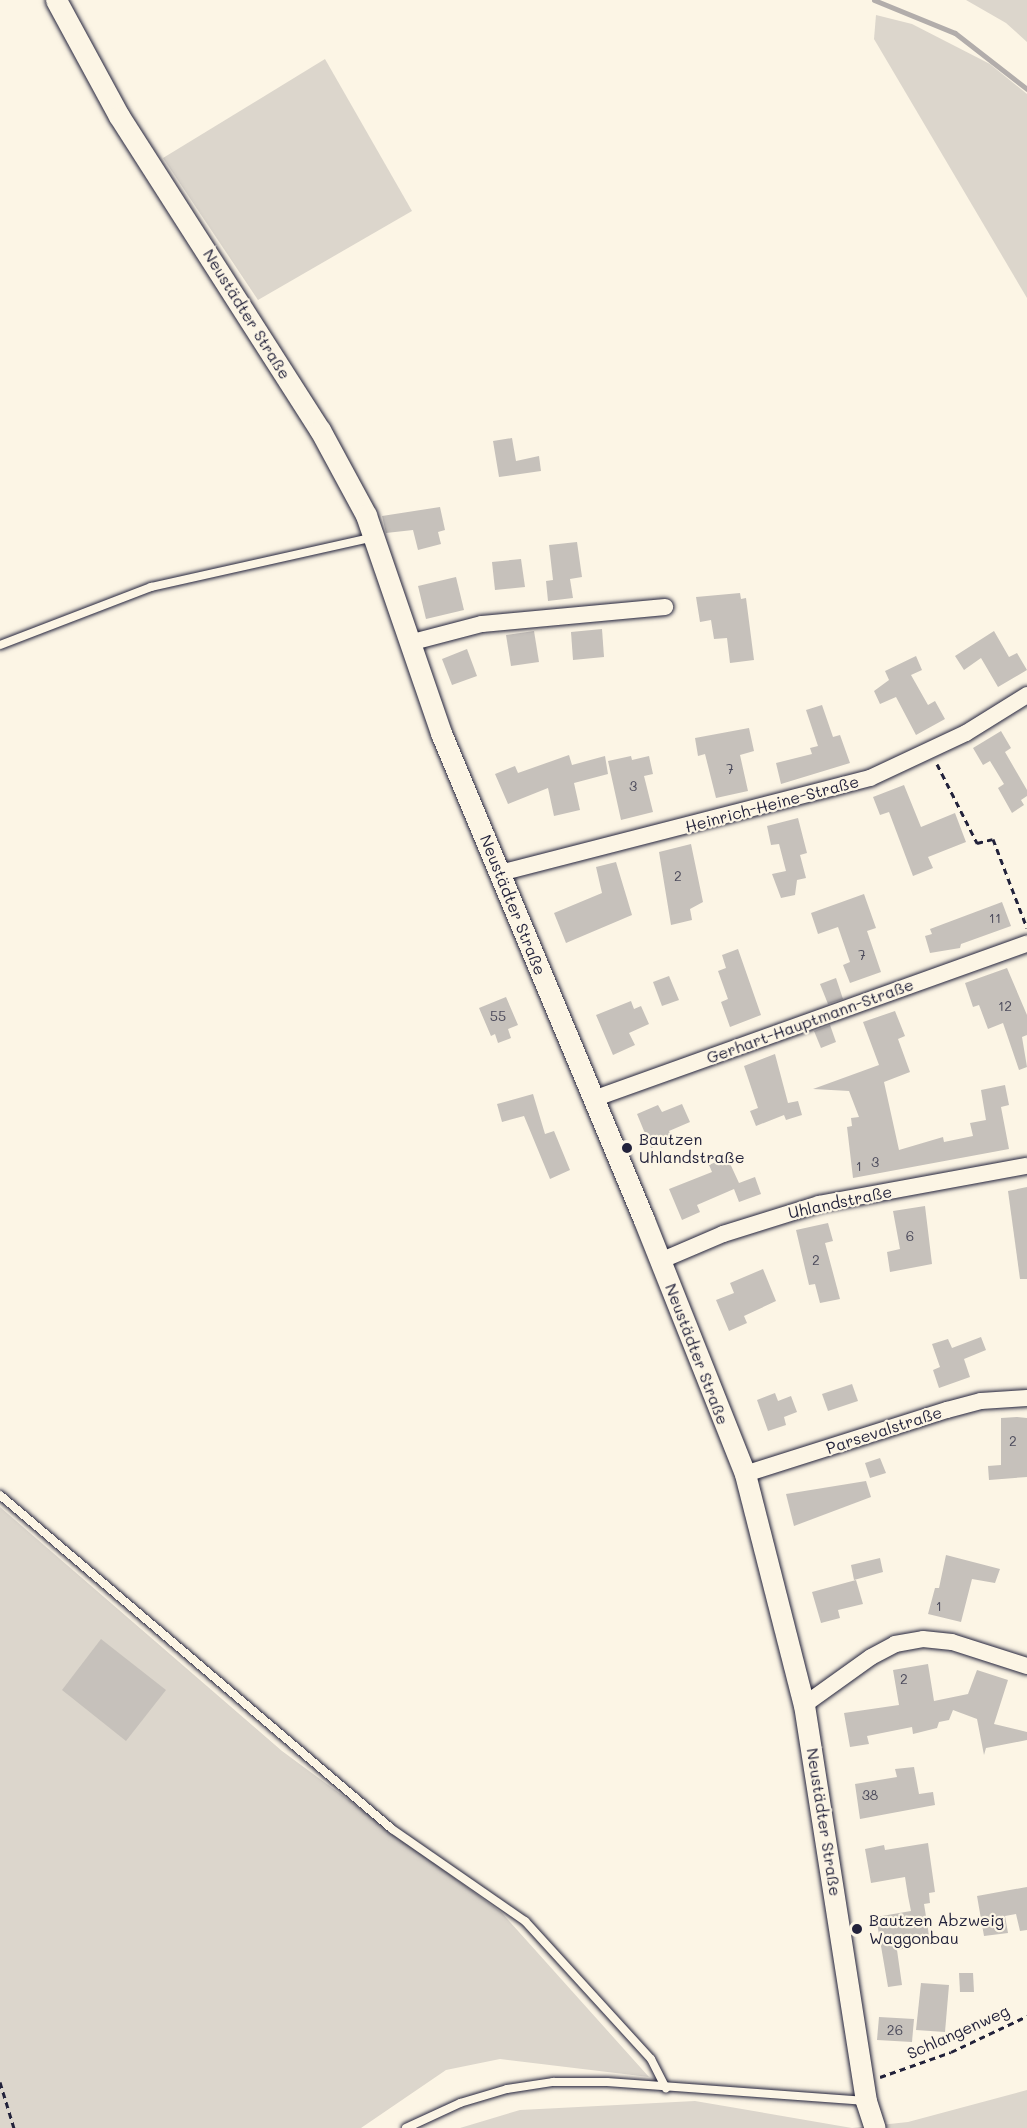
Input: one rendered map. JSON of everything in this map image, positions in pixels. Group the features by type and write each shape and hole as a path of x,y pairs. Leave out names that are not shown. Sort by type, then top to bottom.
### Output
{"street":[{"name":"Neustädter Straße","path":"56,0 119,116 320,430 374,537 441,733 660,1261 744,1474 804,1705 865,2092 874,2128"},
{"path":"409,642 482,624 665,607"},
{"name":"Heinrich-Heine-Straße","path":"500,873 870,778 931,752 1027,695"},
{"name":"Gerhart-Hauptmann-Straße","path":"593,1099 1027,944"},
{"name":"Uhlandstraße","path":"660,1261 723,1234 819,1204 1027,1166"},
{"name":"Parsevalstraße","path":"744,1474 947,1410 981,1401 1027,1398"},
{"path":"804,1705 871,1657 896,1644 923,1639 952,1642 1027,1666"}],"lane":[{"path":"0,645 152,587 374,537"},
{"path":"0,1495 392,1829 525,1921 651,2059 666,2088"},
{"path":"406,2128 460,2103 518,2087 553,2082 607,2082 666,2088 865,2092"}],"path":[{"path":"931,752 977,843 993,839 1027,928"},
{"name":"Schlangenweg","path":"865,2092 1027,2016"},
{"path":"0,2082 14,2128"},
{"path":"0,2103 6,2106"}],"shaded area":[{"path":"966,0 1027,0 1027,42 1006,23"},
{"path":"876,15 912,24 990,64 1027,94 1027,298 874,39"},
{"path":"325,59 412,211 258,300 163,158"},
{"path":"0,1507 282,1751 502,1913 649,2077 500,2059 446,2070 361,2128 0,2128"},
{"path":"1027,2090 1027,2128 852,2128 908,2122"},
{"path":"695,2101 852,2128 460,2128 520,2110"}],"building":[{"path":"512,438 516,461 539,456 541,471 499,477 493,441"},
{"path":"440,507 445,530 438,532 441,544 418,550 413,530 386,533 382,516"},
{"path":"577,542 582,577 570,579 573,598 548,601 546,581 553,580 549,545"},
{"path":"521,559 525,587 495,590 492,562"},
{"path":"456,577 464,610 426,619 418,586"},
{"path":"740,593 741,599 746,598 754,660 730,663 727,638 714,639 711,620 700,622 696,597"},
{"path":"602,629 604,657 573,660 571,632"},
{"path":"534,631 539,662 511,666 506,635"},
{"path":"994,631 1009,657 1017,653 1027,670 998,687 981,658 964,670 955,656"},
{"path":"467,649 477,676 452,685 442,659"},
{"path":"916,656 922,670 911,675 928,705 935,701 945,719 916,735 896,697 880,704 874,691 889,680 885,671"},
{"path":"822,705 833,737 840,735 850,763 781,784 776,763 812,754 810,748 818,746 806,710"},
{"path":"749,728 754,751 740,755 748,791 716,798 705,754 698,756 695,738"},
{"path":"1001,731 1011,748 1005,752 1027,790 1027,796 1021,800 1024,805 1012,813 998,788 1004,784 990,761 983,765 973,748"},
{"path":"569,755 572,765 605,756 608,774 574,783 580,810 554,816 548,788 508,804 495,774 515,766 518,773"},
{"path":"631,756 632,760 649,756 653,774 644,776 653,812 621,820 608,761"},
{"path":"904,785 921,827 955,813 966,842 928,857 933,868 913,876 889,812 880,815 873,797"},
{"path":"798,818 807,853 800,855 806,878 797,880 795,895 781,898 772,874 786,871 779,844 771,845 767,826"},
{"path":"691,844 703,902 690,909 692,920 671,925 659,852"},
{"path":"616,862 632,915 566,943 554,913 602,893 596,867"},
{"path":"864,894 876,928 867,931 881,972 850,983 843,965 850,962 838,927 818,934 811,913"},
{"path":"1002,902 1011,926 961,944 960,948 930,953 925,936 932,934 930,929"},
{"path":"738,949 761,1015 730,1027 721,1002 728,999 718,971 726,968 722,955"},
{"path":"1007,968 1027,1015 1027,1035 1022,1037 1027,1067 1019,1070 1003,1023 988,1029 979,1005 973,1007 965,983"},
{"path":"669,976 679,1000 662,1006 653,982"},
{"path":"836,978 843,999 828,1004 820,984"},
{"path":"506,997 518,1025 508,1029 511,1038 498,1043 495,1034 491,1036 479,1008"},
{"path":"631,1001 634,1009 641,1006 649,1024 629,1033 635,1045 613,1055 596,1015"},
{"path":"895,1011 905,1036 898,1039 910,1072 884,1082 899,1150 943,1137 944,1142 973,1136 970,1123 986,1120 981,1090 1005,1085 1009,1105 1001,1107 1009,1149 853,1178 847,1127 852,1126 851,1118 859,1117 849,1091 813,1089 879,1065 863,1022"},
{"path":"830,1025 836,1042 821,1048 814,1031"},
{"path":"775,1054 788,1103 798,1101 802,1115 786,1120 784,1115 756,1126 750,1111 758,1108 744,1066"},
{"path":"533,1094 545,1134 554,1131 570,1170 550,1179 524,1116 502,1122 497,1104"},
{"path":"682,1104 690,1122 669,1131 673,1139 651,1148 637,1114 658,1105 662,1112"},
{"path":"727,1157 739,1183 755,1177 761,1194 739,1202 734,1189 697,1205 700,1212 682,1220 669,1189 712,1172 709,1165"},
{"path":"1027,1187 1027,1279 1020,1279 1008,1191"},
{"path":"925,1206 932,1264 890,1272 887,1252 900,1249 893,1211"},
{"path":"828,1223 833,1241 825,1243 840,1299 820,1303 815,1284 809,1285 796,1230"},
{"path":"763,1269 776,1301 744,1316 747,1323 729,1331 716,1300 734,1293 730,1283"},
{"path":"981,1337 986,1350 964,1359 970,1377 939,1388 933,1370 940,1367 932,1344 948,1339 952,1348"},
{"path":"852,1384 858,1401 828,1411 822,1394"},
{"path":"775,1393 778,1401 791,1396 797,1412 784,1417 786,1425 768,1431 757,1400"},
{"path":"1001,1418 1027,1418 1027,1477 989,1480 988,1466 1001,1465"},
{"path":"880,1458 886,1473 870,1478 865,1463"},
{"path":"866,1481 871,1497 794,1526 786,1494"},
{"path":"946,1555 1000,1569 995,1583 972,1579 961,1622 928,1614 935,1588 939,1588"},
{"path":"880,1558 883,1572 854,1580 851,1565"},
{"path":"856,1580 863,1604 838,1610 840,1618 821,1623 812,1592"},
{"path":"101,1639 166,1690 126,1741 62,1690"},
{"path":"928,1664 934,1701 968,1694 977,1670 1008,1680 994,1724 1027,1732 1027,1740 986,1748 984,1755 977,1719 953,1710 949,1720 939,1722 937,1728 913,1734 912,1727 867,1736 869,1744 850,1747 844,1713 899,1705 893,1670"},
{"path":"914,1767 919,1794 933,1792 935,1805 860,1819 855,1784 897,1777 895,1769"},
{"path":"928,1843 935,1892 929,1893 930,1903 924,1904 929,1935 907,1939 908,1948 897,1950 902,1985 888,1987 876,1917 911,1911 905,1877 871,1883 865,1849 884,1845 885,1850"},
{"path":"1027,1887 1027,1930 1020,1931 1016,1914 1005,1916 1008,1933 984,1936 977,1896"},
{"path":"959,1973 973,1973 974,1992 960,1992"},
{"path":"921,1983 949,1985 945,2032 916,2030"},
{"path":"879,2017 914,2019 912,2042 877,2040"}],"waterway":[{"path":"874,0 955,33 1027,89"}],"place":[{"name":"Bautzen Uhlandstraße","path":"627,1148"},
{"name":"Bautzen Abzweig Waggonbau","path":"857,1929"}]}
